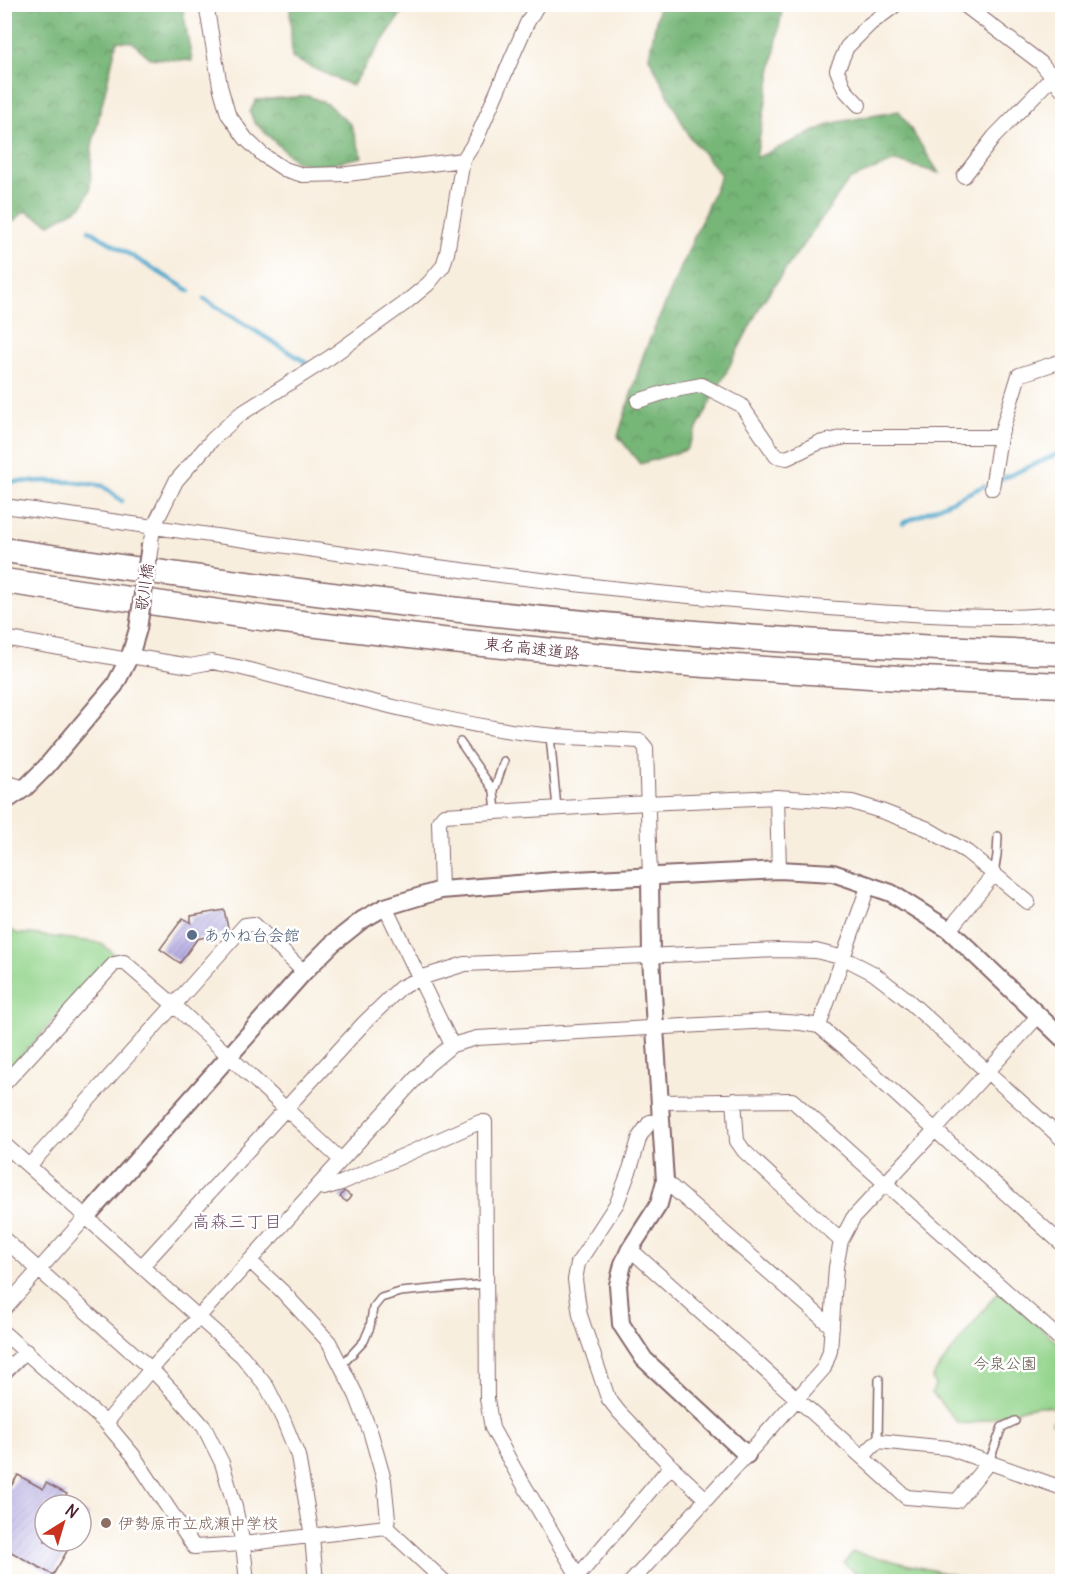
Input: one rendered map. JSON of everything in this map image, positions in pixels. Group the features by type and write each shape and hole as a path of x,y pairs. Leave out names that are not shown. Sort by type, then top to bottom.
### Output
{"highway":[{"name":"東名高速道路","path":"4,550 445,609 675,632 913,647 1062,653"},
{"name":"東名高速道路","path":"4,581 279,620 442,640 676,663 899,678 1062,685"}],"street":[{"path":"206,4 220,86 228,114 246,139 263,155 284,169 303,175 347,174 464,160"},
{"path":"150,545 154,526 176,481 212,440 239,415 338,352 404,304 428,284 443,266 464,160 476,140 538,4"},
{"path":"859,105 845,90 837,69 847,47 870,24 897,4"},
{"path":"963,4 1041,63 1057,72 1062,89"},
{"path":"964,176 994,137 1057,72"},
{"path":"992,488 1000,437 1019,375 1062,361"},
{"path":"638,401 669,391 702,385 741,405 776,456 787,458 818,443 846,437 1000,437"},
{"path":"4,506 447,569 585,586 903,613 1005,617 1062,614"},
{"name":"歌川橋","path":"4,802 25,788 46,767 115,685 129,658 138,629 150,545"},
{"path":"4,638 190,666 212,662 423,714 502,730 550,736 640,741 646,748 651,956 665,1181 659,1204 623,1264 618,1285 621,1324 644,1359 747,1455"},
{"path":"4,782 25,788"},
{"path":"777,797 778,870"},
{"path":"441,890 439,821 444,815 777,797 852,802 926,828 967,852 1028,902"},
{"path":"4,1310 304,972 332,944 362,920 385,907 441,890 554,881 778,870 833,873 891,893 949,930 1062,1038"},
{"path":"949,930 994,874"},
{"path":"819,1026 869,884"},
{"path":"385,907 452,1045"},
{"path":"29,1166 244,925 254,924 304,972"},
{"path":"142,1266 285,1108 400,988 420,978 465,964 779,950 816,951 844,958 873,973 903,996 1062,1139"},
{"path":"4,1084 114,964 124,962 174,1005 341,1160"},
{"path":"631,1581 824,1368 830,1351 836,1267 842,1241 853,1218 1038,1016"},
{"path":"106,1423 151,1369 428,1065 452,1045 477,1038 770,1021 819,1026 1062,1244"},
{"path":"734,1100 737,1141 744,1151 842,1241"},
{"path":"661,1102 792,1100 1062,1341"},
{"path":"661,1121 650,1122 640,1136 617,1203 578,1263 575,1280 580,1315 608,1398 671,1466 706,1499"},
{"path":"319,1185 324,1188 341,1183 480,1122 485,1122 487,1399 492,1428 576,1579 671,1466"},
{"path":"4,1144 242,1356 267,1388 298,1456 312,1536 316,1581"},
{"path":"665,1181 832,1327"},
{"path":"4,1239 151,1369 204,1427 222,1463 235,1506 243,1544 247,1581"},
{"path":"630,1249 906,1497 957,1501 989,1462"},
{"path":"250,1261 282,1291 329,1342 356,1395 371,1434 384,1480 388,1519 386,1527"},
{"path":"4,1333 106,1423 133,1455 194,1547 243,1544 386,1527 446,1581"},
{"path":"4,1373 26,1351"},
{"path":"862,1458 878,1441 948,1448 1062,1488"}],"lane":[{"path":"550,736 557,808"},
{"path":"460,742 494,791"},
{"path":"496,812 494,791 504,761"},
{"path":"994,874 998,836"},
{"path":"341,1366 364,1341 370,1327 373,1308 381,1298 400,1292 486,1284"},
{"path":"878,1441 879,1379"},
{"path":"989,1462 1002,1427 1015,1420"}],"green space":[{"path":"5,4 182,5 192,61 150,58 132,42 117,41 92,146 90,190 82,206 50,224 25,211 5,229"},
{"path":"290,4 405,5 352,86 292,58"},
{"path":"659,5 783,5 756,158 833,123 899,111 939,173 895,161 849,180 763,301 686,450 640,464 618,436 644,353 721,175 689,136 649,57"},
{"path":"309,96 327,104 351,125 362,157 314,167 294,160 254,122 250,112 256,100"},
{"path":"5,927 18,934 101,943 114,954 5,1074"},
{"name":"今泉公園","path":"999,1290 1062,1347 1061,1429 1052,1422 1058,1414 1057,1409 1049,1406 1028,1408 973,1423 958,1423 932,1393 935,1385 932,1379 937,1370"},
{"path":"853,1552 962,1577 968,1581 865,1581 844,1563"}],"building":[{"name":"あかね台会館","path":"224,910 229,932 197,939 180,963 160,949 183,918 191,923 191,916"},
{"path":"344,1191 351,1196 347,1202 340,1197"},
{"path":"18,1475 43,1489 46,1483 65,1493 33,1493 33,1553 66,1553 53,1575 4,1548 4,1485 10,1488"}],"waterway":[{"path":"89,230 190,291"},
{"path":"204,299 307,363"},
{"path":"997,481 1062,452"},
{"path":"4,482 75,482 103,486 122,501"},
{"path":"903,523 984,486"}],"place":[{"name":"あかね台会館","path":"192,935"},
{"name":"伊勢原市立成瀬中学校","path":"106,1523"}],"district":[{"name":"高森三丁目","path":"237,1221"}]}
